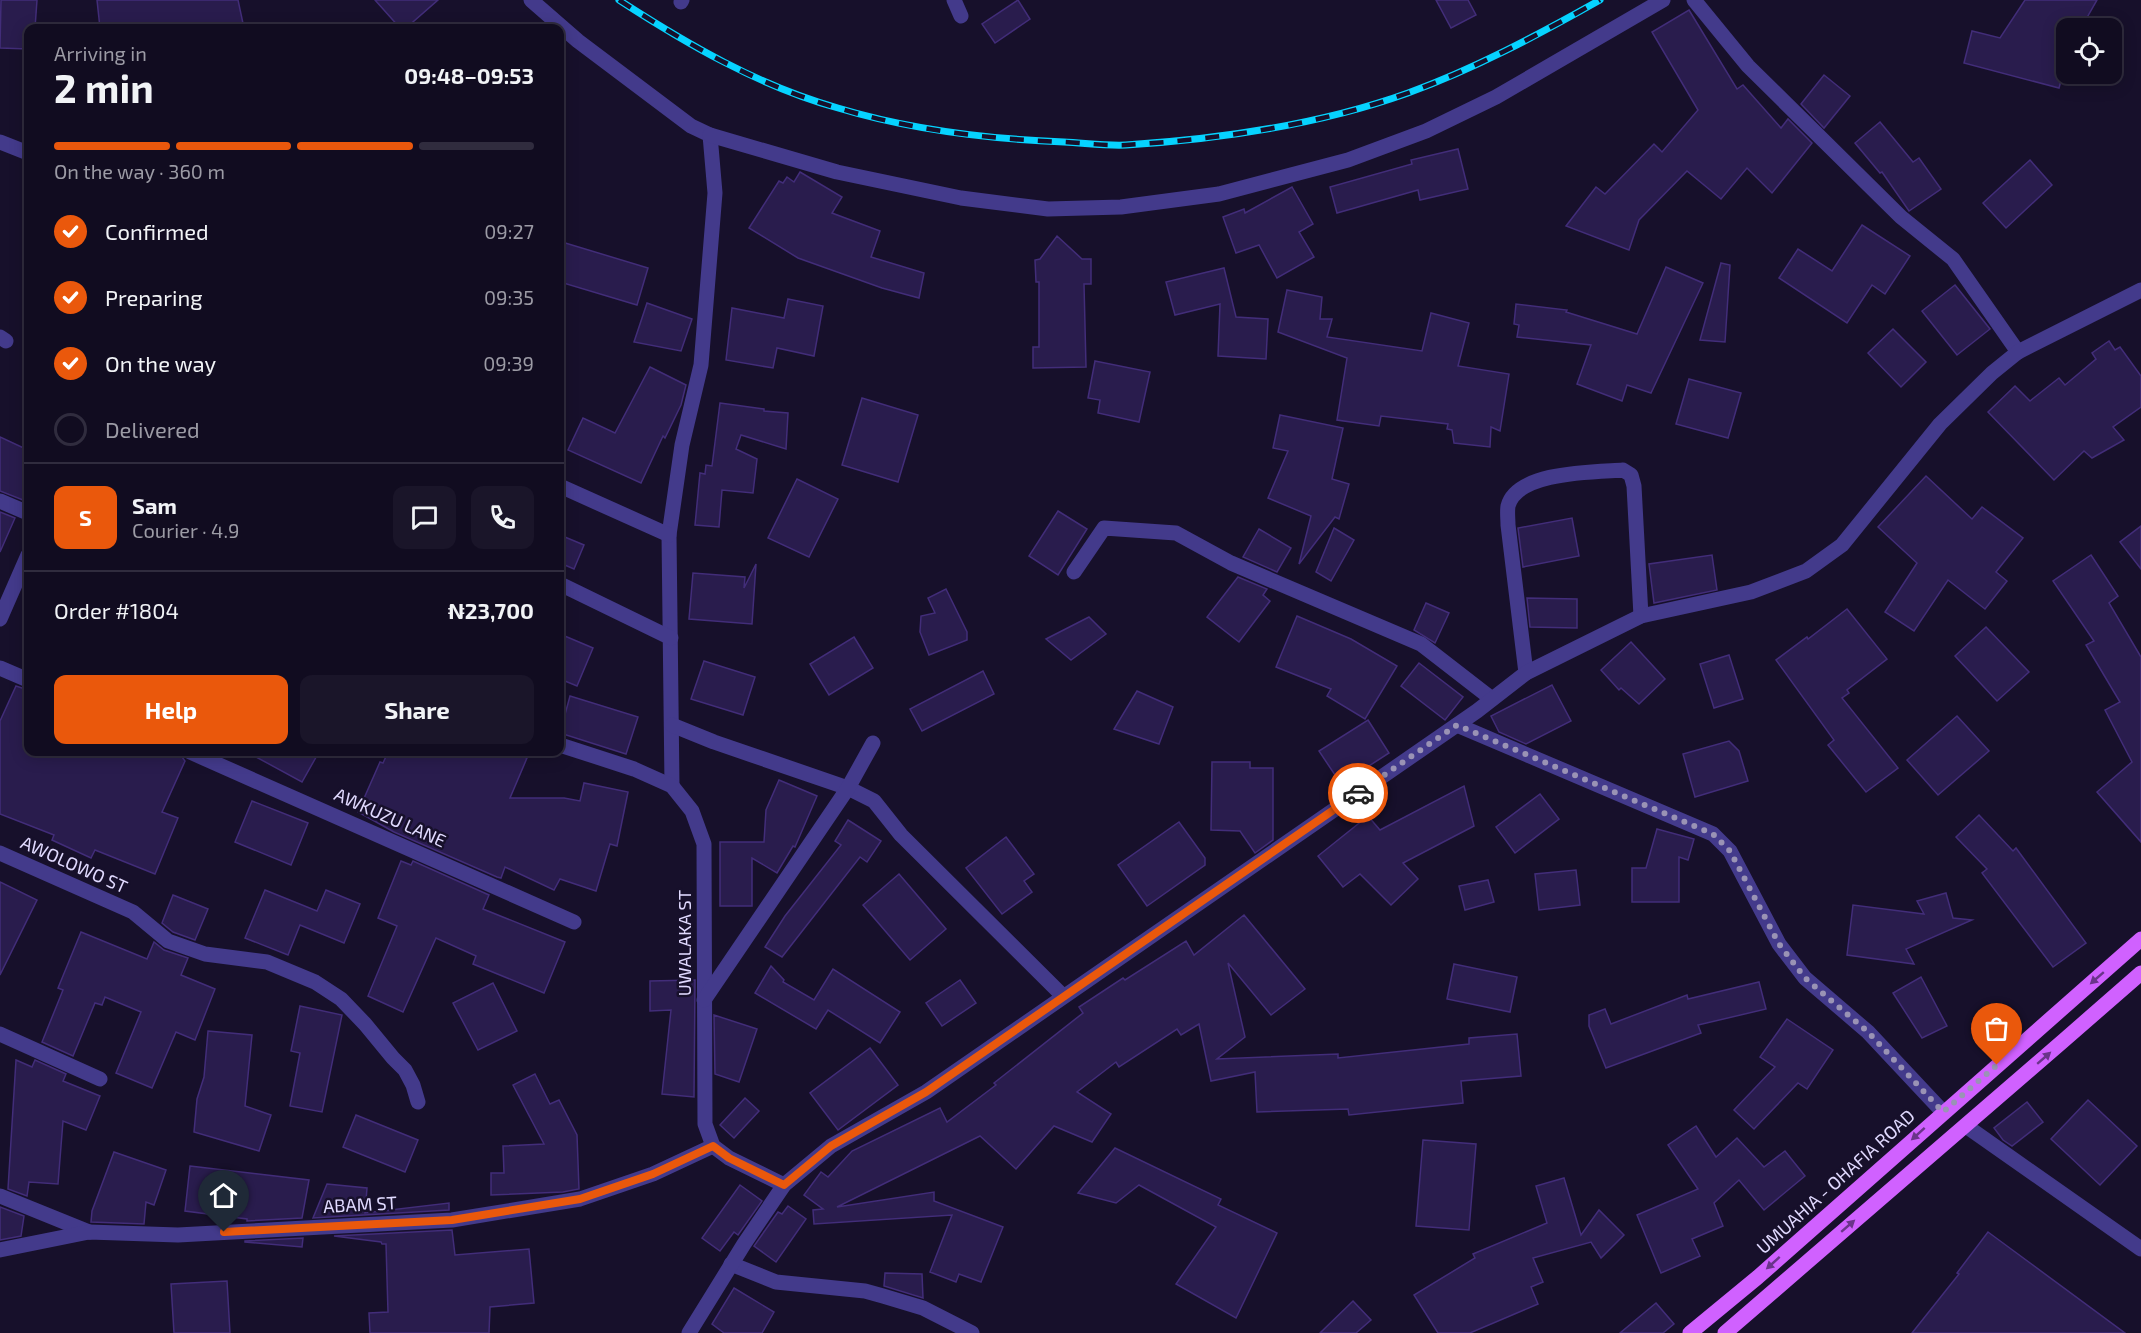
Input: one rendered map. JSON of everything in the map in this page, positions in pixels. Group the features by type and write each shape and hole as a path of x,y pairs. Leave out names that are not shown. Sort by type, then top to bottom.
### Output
{"main road":[{"name":"UMUAHIA - OHAFIA ROAD","path":"1690,1333 1758,1277 2141,939"},
{"path":"1725,1333 2141,973"},
{"path":"1887,1162 1903,1178"}],"street":[{"path":"531,0 559,24"},
{"path":"954,0 961,16"},
{"path":"564,29 691,126 710,135 837,172 961,198 1048,209 1121,207 1219,194 1348,160 1426,131 1496,97 1663,0"},
{"path":"1694,0 1748,66 1901,217 1953,260 2018,352"},
{"path":"672,786 669,535 682,445 702,354 715,193 710,135"},
{"path":"0,142 24,151"},
{"path":"692,1331 731,1264 784,1185 831,1146 926,1092 1457,725 1526,673 1641,616 1751,592 1806,571 1842,544 1940,424 1992,373 2018,352 2141,290"},
{"path":"1526,673 1508,525 1508,506 1514,495 1523,487 1567,474 1623,471 1630,475 1634,486 1641,616"},
{"path":"564,488 669,535"},
{"path":"0,501 24,511"},
{"path":"1074,572 1104,528 1176,532 1231,563 1421,644 1492,699"},
{"path":"0,619 24,564"},
{"path":"564,586 670,638"},
{"path":"0,668 24,678"},
{"path":"672,724 714,742 848,788 874,801 901,836 1063,996"},
{"path":"1457,725 1713,834 1730,851 1779,944 1805,978 1868,1032 1943,1112"},
{"path":"704,1000 848,788 873,743"},
{"name":"UWALAKA ST","path":"564,746 634,769 672,786 692,811 704,844 705,1124 713,1146"},
{"name":"AWKUZU LANE","path":"199,756 574,922"},
{"name":"AWOLOWO ST","path":"0,853 133,912 168,941 205,954 267,962 315,982 341,999 405,1070 413,1084 417,1102"},
{"path":"0,1034 100,1079"},
{"path":"1966,1126 2141,1249"},
{"path":"713,1146 729,1158 784,1185"},
{"name":"ABAM ST","path":"0,1250 89,1232 178,1235 452,1220 580,1199 653,1174 713,1146"},
{"path":"0,1196 89,1232"},
{"path":"731,1264 776,1282 865,1291 883,1296 923,1308 972,1333"}],"building":[{"path":"1,0 37,0 35,24 24,24 24,49 0,48"},
{"path":"97,0 238,0 243,24 100,24"},
{"path":"375,0 438,0 411,24 396,24"},
{"path":"1018,0 1030,19 995,43 982,24"},
{"path":"1436,0 1468,0 1476,15 1451,28"},
{"path":"2025,0 2097,0 2087,18 2056,18 2056,84 2060,84 2059,88 1964,63 1972,31 2000,38"},
{"path":"1689,10 1737,89 1743,85 1781,128 1788,119 1812,143 1772,193 1747,168 1721,199 1687,171 1639,220 1629,250 1566,226 1596,187 1605,194 1654,144 1662,152 1698,110 1652,32"},
{"path":"1824,75 1850,96 1824,128 1801,104"},
{"path":"1880,122 1913,162 1919,158 1941,189 1909,211 1882,172 1880,173 1855,143"},
{"path":"1458,149 1468,189 1420,200 1418,190 1337,213 1330,187 1412,164 1411,160"},
{"path":"2030,160 2052,185 2006,228 1983,203"},
{"path":"800,172 842,197 832,213 880,231 871,257 924,273 919,298 882,288 798,258 749,228 779,181 783,183 787,177 794,182"},
{"path":"1292,187 1313,224 1299,232 1314,257 1277,278 1259,245 1236,253 1223,217 1244,209 1245,213"},
{"path":"1862,225 1910,256 1885,294 1872,285 1847,323 1779,278 1798,249 1832,271"},
{"path":"1057,236 1082,259 1091,259 1091,284 1084,284 1086,367 1033,368 1033,347 1039,347 1039,282 1036,282 1035,260 1040,259"},
{"path":"564,243 648,268 637,305 564,283"},
{"path":"1721,263 1730,265 1725,342 1700,340"},
{"path":"1666,267 1703,283 1651,393 1627,385 1622,401 1577,384 1591,345 1517,337 1519,325 1514,324 1516,304 1567,310 1566,312 1637,334"},
{"path":"1224,268 1236,317 1268,319 1266,359 1218,356 1220,304 1175,315 1166,282"},
{"path":"1955,285 1990,329 1957,355 1922,311"},
{"path":"1287,290 1322,297 1320,319 1332,319 1327,337 1422,351 1431,313 1469,323 1458,366 1509,374 1500,431 1491,427 1490,447 1454,443 1452,430 1447,429 1448,424 1381,416 1379,426 1337,420 1347,358 1278,332"},
{"path":"788,299 823,306 814,356 777,348 773,368 726,360 732,308 784,318"},
{"path":"647,303 692,319 681,351 634,342"},
{"path":"1893,329 1926,362 1901,387 1868,353"},
{"path":"2109,341 2115,350 2120,347 2141,376 2141,407 2113,427 2124,440 2092,458 2084,451 2054,480 1988,412 2015,386 2030,401 2059,378 2065,385 2096,359 2092,353"},
{"path":"1095,361 1150,372 1139,422 1098,413 1100,400 1088,398"},
{"path":"650,367 686,385 681,405 665,438 663,436 641,483 568,450 583,418 615,433"},
{"path":"1689,379 1741,393 1728,438 1676,424"},
{"path":"862,398 918,415 898,482 842,465"},
{"path":"720,403 788,413 786,449 741,435 736,449 757,459 753,493 722,490 719,527 695,525 700,473 705,474 706,465 712,466"},
{"path":"1280,415 1343,428 1332,479 1349,484 1339,519 1335,517 1299,564 1311,516 1268,498 1288,451 1273,448"},
{"path":"0,437 24,448 24,498 23,500 0,491"},
{"path":"1926,476 1972,519 1982,507 2023,538 1996,572 2007,581 1985,609 1948,580 1914,631 1885,612 1917,563 1878,527"},
{"path":"797,479 838,499 809,557 768,538"},
{"path":"1058,511 1087,529 1058,575 1029,556"},
{"path":"0,512 15,518 0,552"},
{"path":"1572,518 1579,556 1523,567 1518,528"},
{"path":"2141,526 2141,569 2120,542"},
{"path":"1334,528 1354,540 1331,581 1316,572"},
{"path":"1259,529 1291,548 1277,572 1243,557"},
{"path":"564,537 584,545 574,569 564,565"},
{"path":"1712,555 1717,590 1654,603 1649,564"},
{"path":"2091,555 2118,596 2109,603 2141,657 2141,842 2097,792 2132,762 2105,710 2120,702 2086,645 2094,641 2053,581"},
{"path":"756,564 752,624 689,619 693,573 745,577 744,588"},
{"path":"1238,577 1267,589 1263,595 1270,601 1239,642 1207,617"},
{"path":"946,589 967,632 967,640 929,655 920,632 921,616 935,613 928,598"},
{"path":"1527,598 1577,599 1577,628 1530,627"},
{"path":"1426,603 1449,613 1435,643 1414,630"},
{"path":"1847,609 1887,659 1847,690 1849,693 1842,698 1898,768 1866,792 1828,745 1834,740 1776,660"},
{"path":"1297,616 1351,639 1397,666 1365,719 1327,696 1331,689 1276,667"},
{"path":"1089,617 1106,634 1071,660 1046,639"},
{"path":"1986,627 2029,672 1997,701 1955,656"},
{"path":"564,636 593,648 577,686 564,681"},
{"path":"854,637 873,668 829,695 810,664"},
{"path":"1631,642 1665,679 1639,704 1621,688 1619,690 1601,670"},
{"path":"1729,655 1743,699 1714,708 1700,664"},
{"path":"704,661 755,677 743,715 691,699"},
{"path":"1419,663 1463,697 1445,720 1401,686"},
{"path":"983,671 994,694 922,731 910,709"},
{"path":"1552,685 1571,721 1526,744 1499,732 1491,716"},
{"path":"16,686 24,689 24,756 182,756 185,761 162,812 178,818 155,874 95,850 91,858 52,840 54,835 0,814 0,721"},
{"path":"1137,691 1173,707 1159,744 1114,729"},
{"path":"570,696 638,717 626,754 564,734 564,718"},
{"path":"1957,716 1989,751 1938,795 1907,760"},
{"path":"1368,720 1389,753 1341,784 1319,751"},
{"path":"1729,741 1739,751 1748,781 1695,797 1683,754"},
{"path":"254,756 317,756 302,782"},
{"path":"386,756 522,756 527,758 510,798 564,798 580,801 584,783 628,792 617,846 610,844 596,891 560,879 554,890 505,867 501,878 497,877 394,832 358,812 380,762 383,763"},
{"path":"1212,762 1250,762 1250,768 1273,768 1273,840 1255,853 1240,831 1211,830"},
{"path":"779,780 817,796 795,847 793,846 777,873 752,858 752,906 720,906 720,842 764,842 766,810"},
{"path":"1464,786 1474,826 1403,863 1418,879 1391,905 1360,874 1343,887 1318,856 1368,816 1380,830"},
{"path":"1540,794 1559,819 1515,853 1496,827"},
{"path":"252,801 308,823 291,865 235,842"},
{"path":"1979,815 2013,851 2016,848 2086,943 2053,967 1982,873 1987,869 1956,837"},
{"path":"848,820 881,841 867,862 860,857 782,957 765,947 785,916 841,845 835,841"},
{"path":"1179,822 1205,858 1205,865 1147,906 1118,865"},
{"path":"1657,829 1694,839 1688,860 1679,857 1679,902 1632,902 1632,868 1646,868"},
{"path":"1006,837 1034,874 1024,881 1032,892 1002,914 966,868"},
{"path":"401,861 411,865 413,861 489,895 483,909 565,942 544,993 473,964 476,956 436,938 403,1012 368,996 397,926 378,918"},
{"path":"1576,870 1580,905 1539,910 1535,874"},
{"path":"899,874 946,929 910,960 863,905"},
{"path":"1488,880 1494,902 1465,910 1459,886"},
{"path":"0,882 37,900 0,975"},
{"path":"265,890 317,911 326,890 360,904 344,943 300,925 288,955 245,938"},
{"path":"1946,893 1953,918 1972,920 1906,949 1914,964 1847,955 1853,905 1924,914 1917,901"},
{"path":"173,895 208,909 195,940 173,932 162,923"},
{"path":"1244,915 1305,989 1271,1015 1228,963 1245,1037 1217,1059 1338,1054 1338,1058 1469,1044 1469,1038 1517,1034 1521,1076 1461,1081 1463,1103 1349,1115 1348,1109 1257,1112 1255,1072 1211,1081 1199,1024 1181,1035 1177,1029 1119,1067 1116,1062 1077,1092 1111,1114 1092,1142 1054,1126 1016,1169 980,1136 837,1207 934,1192 934,1201 1003,1227 981,1282 959,1274 956,1282 930,1272 952,1215 814,1224 813,1210 823,1209 804,1195 821,1172 828,1177 852,1151 940,1108 947,1122 1083,1013 1079,1007 1186,941 1194,955"},
{"path":"81,932 147,959 154,942 164,950 188,958 181,975 215,989 195,1040 176,1032 152,1088 116,1073 141,1012 105,997 102,1005 95,1003 73,1056 42,1042 63,990 58,988"},
{"path":"1454,964 1517,977 1510,1012 1447,999"},
{"path":"771,966 784,980 783,982 814,1000 833,969 900,1012 880,1043 828,1010 816,1029 755,993"},
{"path":"1921,977 1947,1026 1922,1038 1893,993"},
{"path":"695,980 694,1097 662,1094 671,1010 650,1011 650,981"},
{"path":"960,980 976,1003 942,1026 926,1003"},
{"path":"1759,982 1766,1009 1698,1025 1701,1033 1606,1068 1589,1026 1589,1015 1605,1009 1611,1024 1687,995 1688,999"},
{"path":"493,983 517,1031 478,1050 453,1003"},
{"path":"300,1006 342,1015 322,1112 290,1106 300,1053 291,1051"},
{"path":"714,1015 757,1029 739,1082 715,1074"},
{"path":"1787,1019 1833,1050 1807,1089 1798,1083 1754,1129 1734,1110 1775,1067 1760,1057"},
{"path":"208,1031 252,1035 245,1106 271,1115 259,1151 194,1132 197,1099 204,1077"},
{"path":"870,1048 898,1085 838,1130 810,1093"},
{"path":"16,1060 32,1067 35,1060 66,1074 63,1081 100,1096 86,1130 63,1121 58,1184 29,1182 27,1196 8,1189"},
{"path":"535,1074 550,1104 559,1100 577,1135 579,1189 563,1192 491,1195 491,1173 504,1173 503,1146 544,1144 513,1085"},
{"path":"745,1098 759,1111 734,1138 720,1125"},
{"path":"2088,1100 2137,1146 2100,1185 2051,1139"},
{"path":"2027,1102 2043,1122 2012,1146 2003,1140 1994,1128"},
{"path":"356,1115 418,1140 405,1172 343,1147"},
{"path":"1696,1126 1716,1157 1737,1138 1764,1167 1785,1151 1805,1176 1764,1210 1739,1180 1714,1203 1723,1226 1692,1239 1700,1256 1661,1273 1637,1215 1698,1189 1668,1145"},
{"path":"1423,1140 1476,1144 1469,1230 1416,1226"},
{"path":"1115,1148 1221,1199 1218,1205 1277,1233 1236,1318 1176,1284 1216,1227 1139,1185 1116,1203 1078,1193"},
{"path":"114,1152 166,1170 154,1205 146,1202 144,1224 91,1222 92,1211"},
{"path":"190,1166 309,1180 302,1218 247,1221 247,1219 185,1211"},
{"path":"1564,1178 1581,1235 1599,1210 1624,1235 1601,1258 1591,1242 1533,1258 1543,1282 1531,1287 1538,1304 1470,1333 1438,1333 1414,1295 1475,1258 1473,1254 1547,1223 1536,1186"},
{"path":"327,1184 367,1188 365,1213 449,1203 449,1210 313,1218"},
{"path":"740,1185 762,1201 738,1235 734,1232 720,1251 702,1238"},
{"path":"788,1206 806,1219 776,1262 754,1246 778,1212 782,1214"},
{"path":"0,1207 24,1216 21,1236 0,1240"},
{"path":"452,1230 455,1255 529,1249 534,1303 490,1307 489,1333 370,1333 369,1313 388,1312 386,1244 334,1236"},
{"path":"1988,1232 2125,1333 1912,1333 1959,1274 1957,1273"},
{"path":"303,1238 302,1247 245,1242 245,1241"},
{"path":"885,1273 922,1274 923,1298 884,1286"},
{"path":"227,1281 230,1333 174,1333 171,1284"},
{"path":"734,1288 774,1312 762,1333 724,1333 712,1324"},
{"path":"1353,1301 1371,1320 1356,1333 1320,1333"},
{"path":"1656,1303 1674,1324 1663,1333 1620,1333"}],"railway":[{"path":"619,0 697,48 752,76 838,108 893,122 950,132 1007,139 1103,145 1198,139 1269,129 1340,114 1433,84 1529,38 1600,0"}],"way so far":[{"path":"1358,793 1457,725 1680,818 1713,834 1730,851 1779,944 1805,978 1868,1032 1943,1112 1997,1065"}],"route":[{"path":"224,1232 452,1220 580,1199 653,1174 713,1146 729,1158 784,1185 831,1146 926,1092 1358,793"}]}
